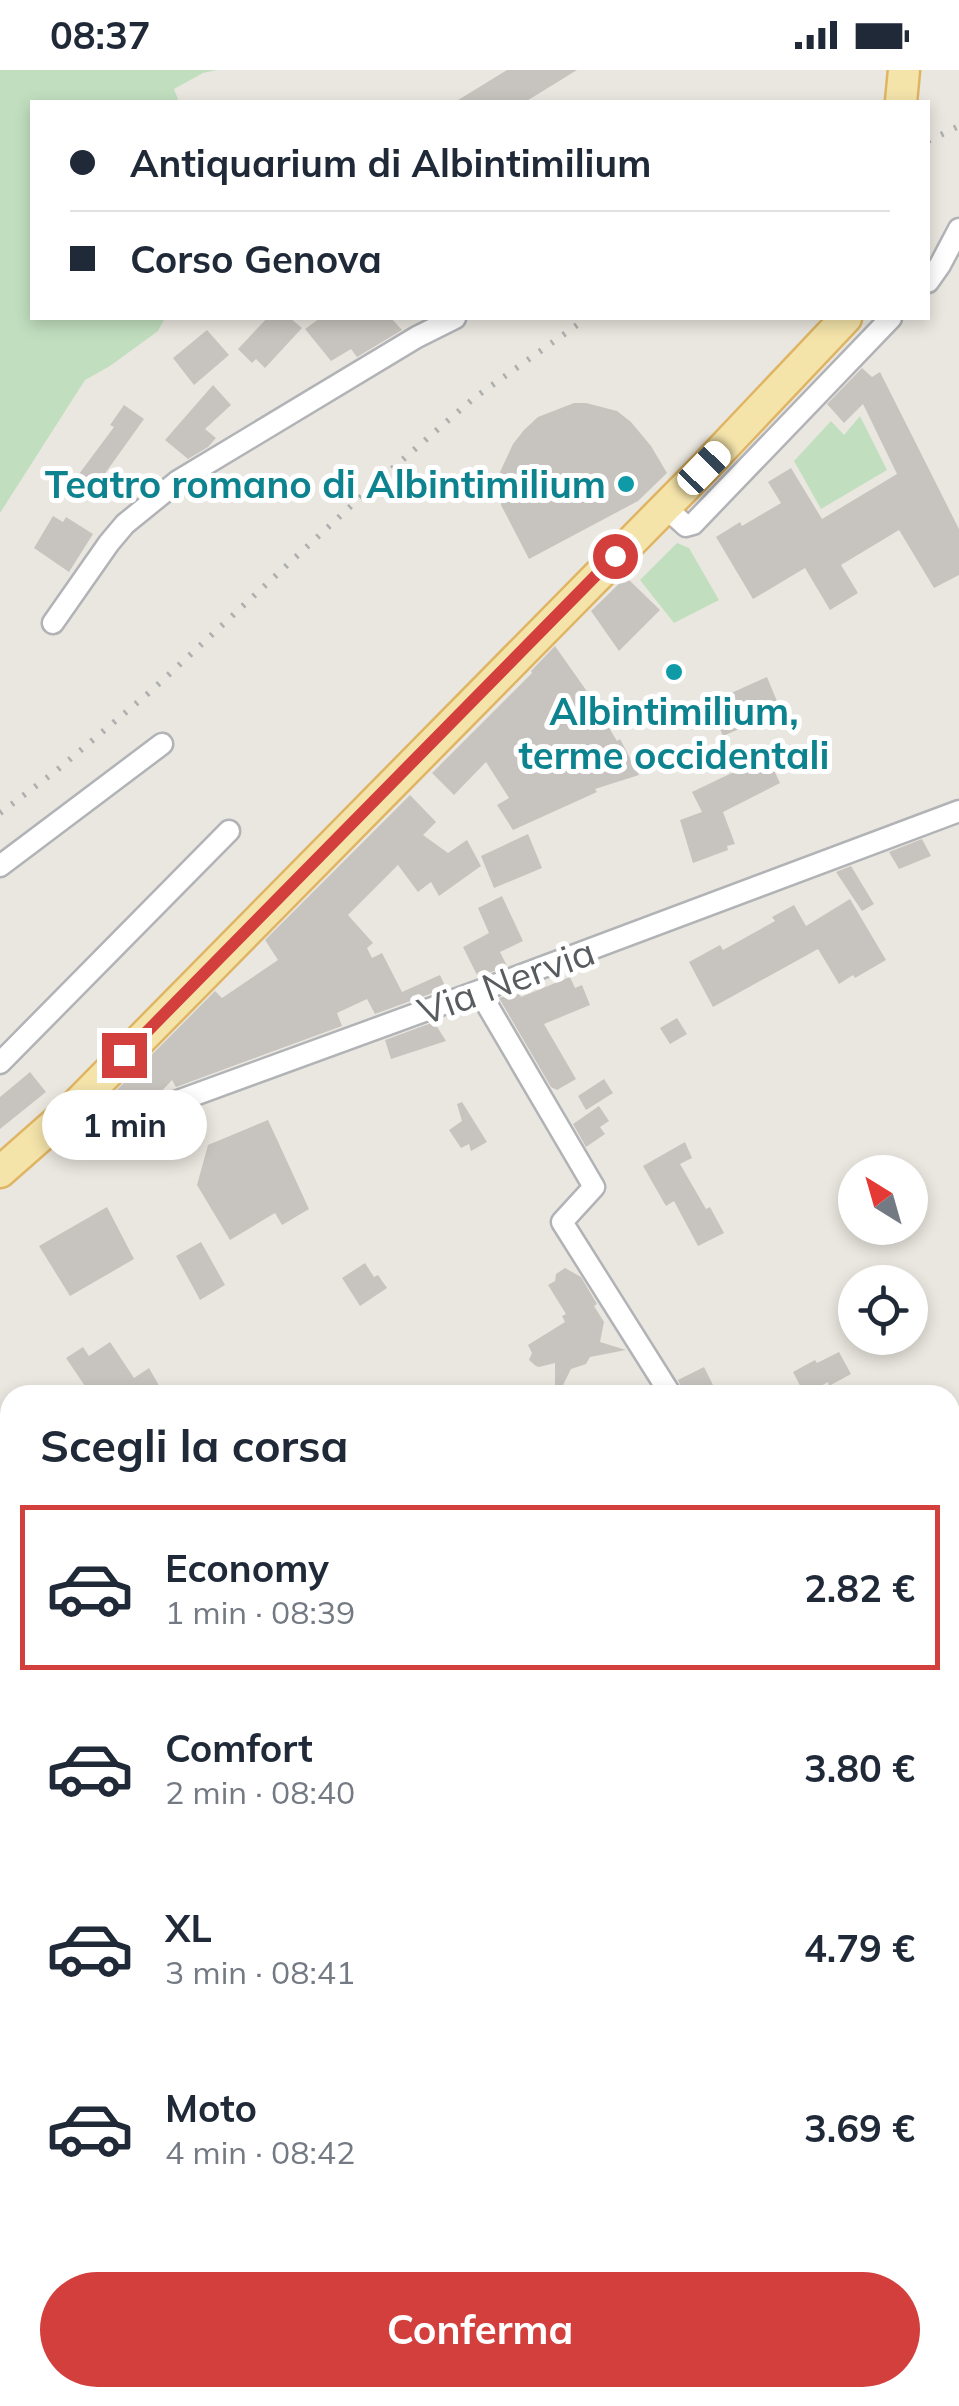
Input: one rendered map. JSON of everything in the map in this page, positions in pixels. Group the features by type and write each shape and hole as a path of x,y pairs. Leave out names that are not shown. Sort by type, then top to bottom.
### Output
{"main road":[{"path":"0,1172 58,1122 665,507 844,320"}],"street":[{"path":"930,279 959,228"},
{"path":"52,623 117,533 178,481 416,337 451,320"},
{"path":"665,507 686,526 693,524 889,320"},
{"path":"0,866 162,744"},
{"name":"Via Nervia","path":"58,1122 76,1138 97,1138 136,1116 959,812"},
{"path":"0,1063 228,831"},
{"path":"479,991 594,1186 562,1222 665,1385"}],"green space":[{"path":"0,70 217,70 174,89 178,100 30,100 30,320 164,320 158,331 85,380 0,513"},
{"path":"860,416 887,470 821,509 794,461 831,421 844,435"},
{"path":"677,543 689,548 719,600 674,623 640,580"}],"building":[{"path":"507,70 577,70 528,100 458,100"},
{"path":"265,320 292,320 302,328 265,368 256,359 252,363 238,349"},
{"path":"317,320 393,320 402,330 357,357 351,349 331,361 305,329"},
{"path":"207,330 229,355 194,385 173,358"},
{"path":"862,368 872,377 880,372 959,529 959,575 934,588 899,530 841,565 858,593 830,610 805,568 753,599 716,537 781,503 768,482 791,468 822,519 897,474 863,404 844,423 827,404"},
{"path":"213,385 231,405 205,429 216,438 188,459 165,440"},
{"name":"Teatro romano di Albintimilium","path":"574,403 617,411 651,446 667,473 638,501 529,559 501,505 500,472 524,430 538,417"},
{"path":"124,405 144,419 96,486 79,474 114,427 110,425"},
{"path":"53,516 63,522 66,517 93,534 69,572 34,548"},
{"path":"626,577 660,610 619,651 591,611"},
{"path":"555,646 617,741 620,739 639,775 595,789 597,792 513,830 497,805 509,798 486,762 454,795 432,773"},
{"path":"767,677 781,711 723,736 709,703"},
{"path":"757,761 762,771 772,766 780,783 723,812 735,844 693,863 680,820 702,812 692,792"},
{"path":"410,795 436,822 423,835 448,853 467,840 481,866 439,896 431,882 418,892 398,865 348,915 373,943 367,948 372,958 382,953 402,992 440,975 446,988 375,1014 367,999 337,1013 342,1026 176,1087 172,1080 160,1093 96,1124 83,1124 215,991 222,998 278,960 265,940"},
{"path":"528,834 542,868 494,888 481,856"},
{"path":"922,839 931,856 899,869 889,852"},
{"path":"851,866 874,904 862,911 836,872"},
{"path":"502,896 523,941 500,952 507,966 478,977 463,947 489,933 478,908"},
{"path":"850,899 886,960 839,984 818,949 713,1007 689,962 720,945 723,950 775,921 772,917 794,905 806,926"},
{"path":"570,977 575,988 582,985 590,1005 544,1024 576,1079 557,1090 551,1087 499,998 518,991 521,997"},
{"path":"677,1018 687,1034 670,1044 660,1028"},
{"path":"434,1022 446,1041 391,1059 385,1040"},
{"path":"30,1072 46,1092 0,1129 0,1097"},
{"path":"604,1079 613,1093 586,1110 578,1096"},
{"path":"462,1102 487,1142 471,1151 469,1144 461,1148 449,1130 462,1121 457,1104"},
{"path":"599,1106 609,1121 600,1127 605,1134 586,1147 573,1124"},
{"path":"268,1120 309,1209 282,1225 275,1213 230,1240 197,1185 208,1145"},
{"path":"685,1142 692,1158 680,1164 724,1233 698,1246 674,1201 666,1206 643,1166"},
{"path":"107,1207 134,1259 70,1296 39,1246"},
{"path":"201,1242 225,1285 200,1300 176,1256"},
{"path":"365,1263 387,1288 360,1306 342,1278"},
{"path":"565,1268 581,1277 604,1322 600,1342 626,1350 590,1357 586,1364 571,1369 563,1385 555,1385 555,1363 539,1367 529,1360 532,1353 528,1345 565,1322 562,1316 566,1314 548,1285 555,1281 556,1274"},
{"path":"110,1342 134,1378 149,1368 159,1385 84,1385 66,1358 83,1347 89,1356"},
{"path":"838,1352 851,1374 831,1385 800,1385 793,1372 815,1360 817,1363"},
{"path":"704,1367 713,1385 680,1385 678,1380"}],"railway":[{"path":"930,140 959,126"},
{"path":"0,813 151,691 378,481 474,398 584,320"}],"place":[{"name":"Teatro romano di Albintimilium","path":"626,484"},
{"name":"Albintimilium, terme occidentali","path":"674,672"}],"route":[{"path":"124,1055 615,556"}]}
